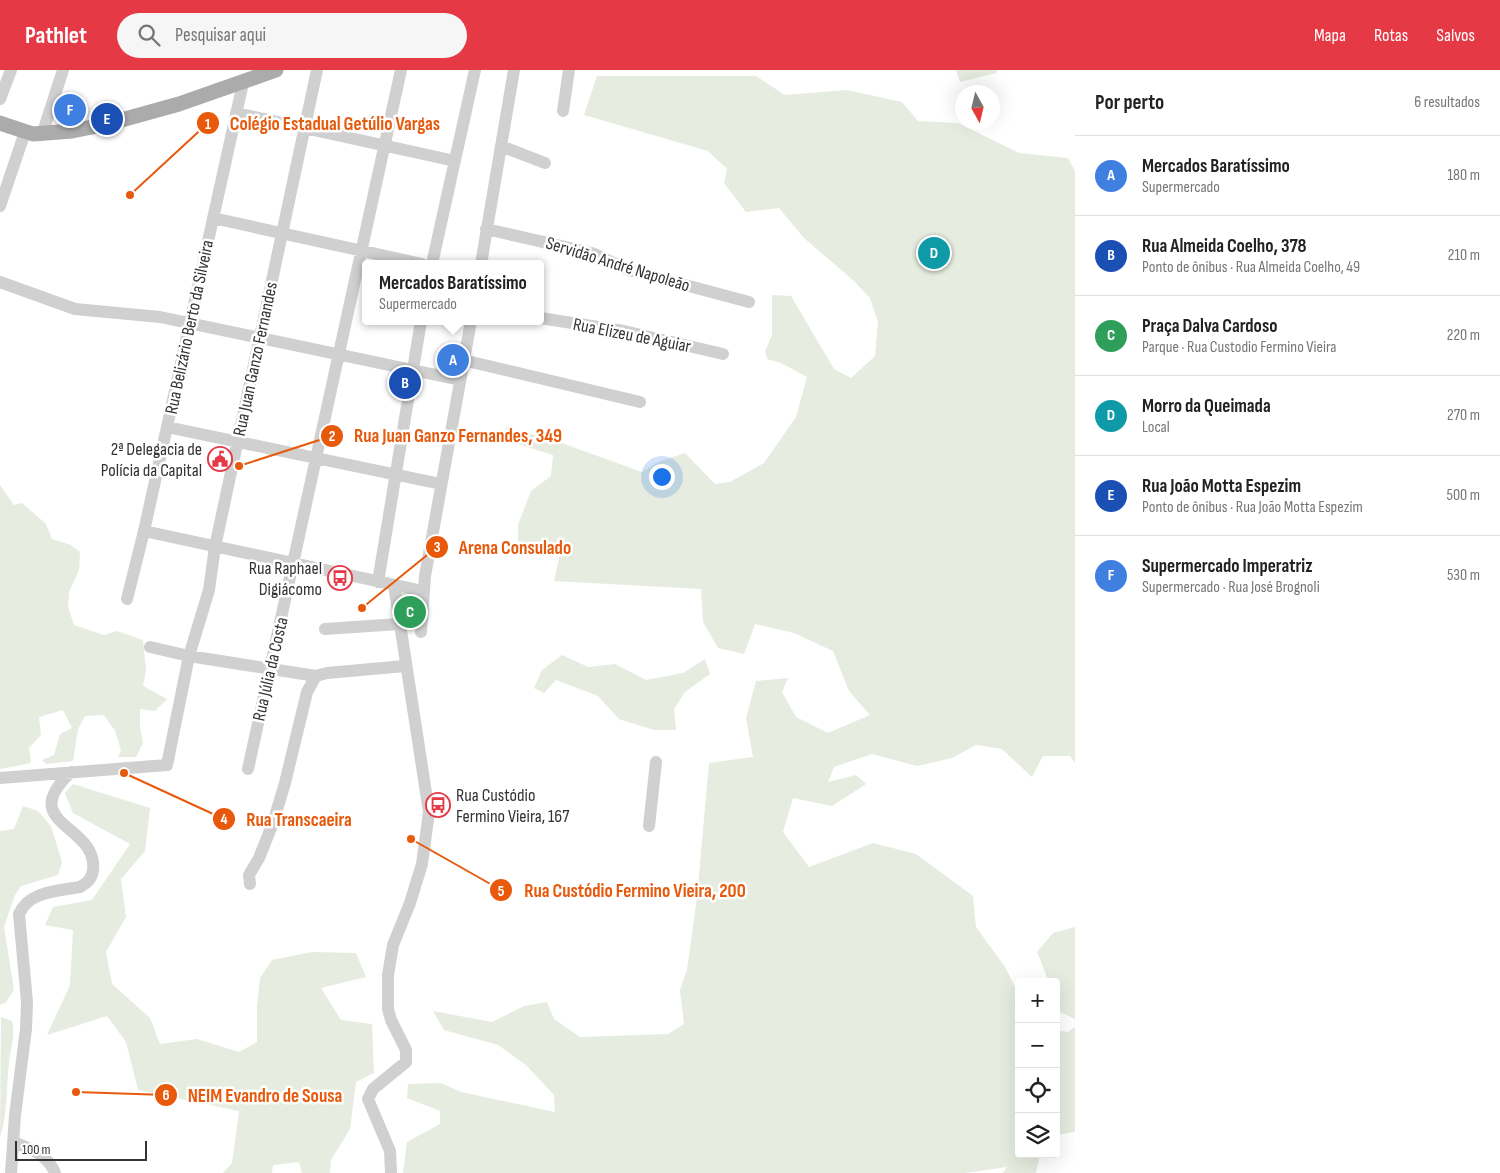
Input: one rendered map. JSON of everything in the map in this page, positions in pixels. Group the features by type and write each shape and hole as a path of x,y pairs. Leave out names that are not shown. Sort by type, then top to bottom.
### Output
{"main road":[{"path":"0,124 25,132 42,134 107,124 243,83 273,71"}],"street":[{"path":"0,99 11,70"},
{"path":"42,134 63,70"},
{"name":"Rua Juan Ganzo Fernandes","path":"71,772 167,765 189,656 209,590 215,547 317,70"},
{"name":"Rua Júlia da Costa","path":"248,769 401,70"},
{"path":"433,260 475,70"},
{"path":"482,260 514,70"},
{"path":"563,111 569,70"},
{"name":"Rua Belizário Berto da Silveira","path":"127,599 144,532 243,83"},
{"path":"236,113 455,161"},
{"path":"0,206 25,132"},
{"path":"501,146 545,163"},
{"path":"213,218 404,260"},
{"name":"Servidão André Napoleão","path":"486,229 592,253 629,270 749,302"},
{"path":"0,282 75,309 140,314 190,323 460,380"},
{"name":"Rua Elizeu de Aguiar","path":"544,319 624,331 723,354"},
{"path":"378,582 420,325"},
{"path":"421,632 423,591 470,325"},
{"path":"463,360 640,402"},
{"path":"167,428 441,484"},
{"path":"144,532 423,591"},
{"path":"391,1173 390,1151 368,1099 372,1089 406,1062 406,1050 391,1020 388,1009 388,975 394,945 422,864 429,812 394,585"},
{"path":"325,629 400,628"},
{"path":"150,647 189,656 316,676 327,673 405,666"},
{"path":"250,884 249,875 262,852 272,823 288,774 308,692 316,676"},
{"path":"649,826 656,762"},
{"path":"0,778 71,772"},
{"path":"11,1173 15,1115 26,1029 26,976 19,914 24,904 41,894 80,887 93,876 93,857 89,847 82,839 62,825 55,816 53,794 59,784 71,772"},
{"path":"14,1142 44,1156 52,1164 55,1173"}],"shaded area":[{"path":"956,70 998,70 996,73 960,82"},
{"path":"597,76 756,76 785,95 847,90 902,102 918,121 955,123 955,130 972,130 1019,153 1068,158 1075,171 1075,763 1070,756 1043,756 1032,777 1002,749 976,745 952,758 917,766 872,754 834,767 828,782 856,775 866,784 832,806 793,798 783,832 809,867 873,843 916,854 973,896 976,927 1005,967 1015,987 1015,1158 1039,1158 1036,1173 1003,1173 1007,1167 965,1173 403,1173 407,1142 440,1124 440,1111 407,1098 408,1084 441,1083 461,1092 555,1112 554,1095 526,1065 498,1045 444,1030 433,1011 492,1022 524,1006 547,1002 554,1019 580,1037 668,1034 684,1024 680,990 687,970 697,897 709,763 753,757 746,718 756,681 788,678 782,692 796,717 828,733 870,715 849,691 833,651 794,633 755,624 744,654 718,648 703,622 701,589 554,581 560,553 518,541 518,525 531,491 551,476 553,455 505,440 506,427 553,440 642,472 658,462 685,453 715,484 730,482 764,463 796,417 807,377 781,363 767,359 765,351 772,335 772,295 791,296 834,369 851,378 875,356 878,322 870,298 854,281 804,238 779,208 746,212 724,183 727,169 708,151 584,115"},
{"path":"0,485 14,505 22,503 46,524 52,539 71,545 80,552 79,570 69,592 68,607 74,625 104,635 117,631 143,640 146,670 143,686 167,699 155,711 140,709 140,727 143,743 136,757 118,757 121,750 115,731 104,715 85,716 78,729 73,761 46,764 42,760 54,755 60,734 72,728 63,710 39,717 41,735 29,748 31,763 0,769"},
{"path":"400,592 416,596 417,628 405,628"},
{"path":"562,655 588,667 615,664 646,680 683,673 705,659 710,674 685,692 674,709 676,730 654,730 619,719 598,696 556,680 544,693 534,688 542,670"},
{"path":"73,784 150,808 145,851 121,879 126,917 106,952 112,984 150,1018 160,1044 197,1039 239,1052 257,1042 257,1006 260,978 272,960 312,952 356,953 366,977 321,988 341,1020 372,1024 374,1073 356,1082 350,1129 331,1160 330,1173 302,1173 299,1162 273,1165 272,1173 223,1173 232,1163 239,1111 138,1090 126,1042 107,1016 47,1035 70,985 73,930 45,925 53,907 92,900 130,844 73,813 65,793"},
{"path":"23,806 38,811 51,826 62,862 58,875 21,886 15,895 4,927 14,990 6,1002 0,1005 0,831 14,829"},
{"path":"1075,927 1075,1019 1060,1012 1060,978 1047,978 1037,952 1053,933"},
{"path":"1,1017 12,1021 13,1032 6,1110 0,1137"},
{"path":"1075,1027 1075,1132 1060,1134 1060,1031 1068,1032"}],"place":[{"name":"Supermercado Imperatriz","path":"70,110"},
{"name":"Rua João Motta Espezim","path":"107,119"},
{"name":"Colégio Estadual Getúlio Vargas","path":"130,195"},
{"name":"Morro da Queimada","path":"934,253"},
{"name":"Mercados Baratíssimo","path":"453,360"},
{"name":"Rua Almeida Coelho, 378","path":"405,383"},
{"name":"2ª Delegacia de Polícia da Capital","path":"220,459"},
{"name":"Rua Juan Ganzo Fernandes, 349","path":"239,466"},
{"name":"Rua Raphael Digiácomo","path":"340,578"},
{"name":"Arena Consulado","path":"362,608"},
{"name":"Praça Dalva Cardoso","path":"410,612"},
{"name":"Rua Transcaeira","path":"124,773"},
{"name":"Rua Custódio Fermino Vieira, 167","path":"438,805"},
{"name":"Rua Custódio Fermino Vieira, 200","path":"411,839"},
{"name":"NEIM Evandro de Sousa","path":"76,1092"}]}
